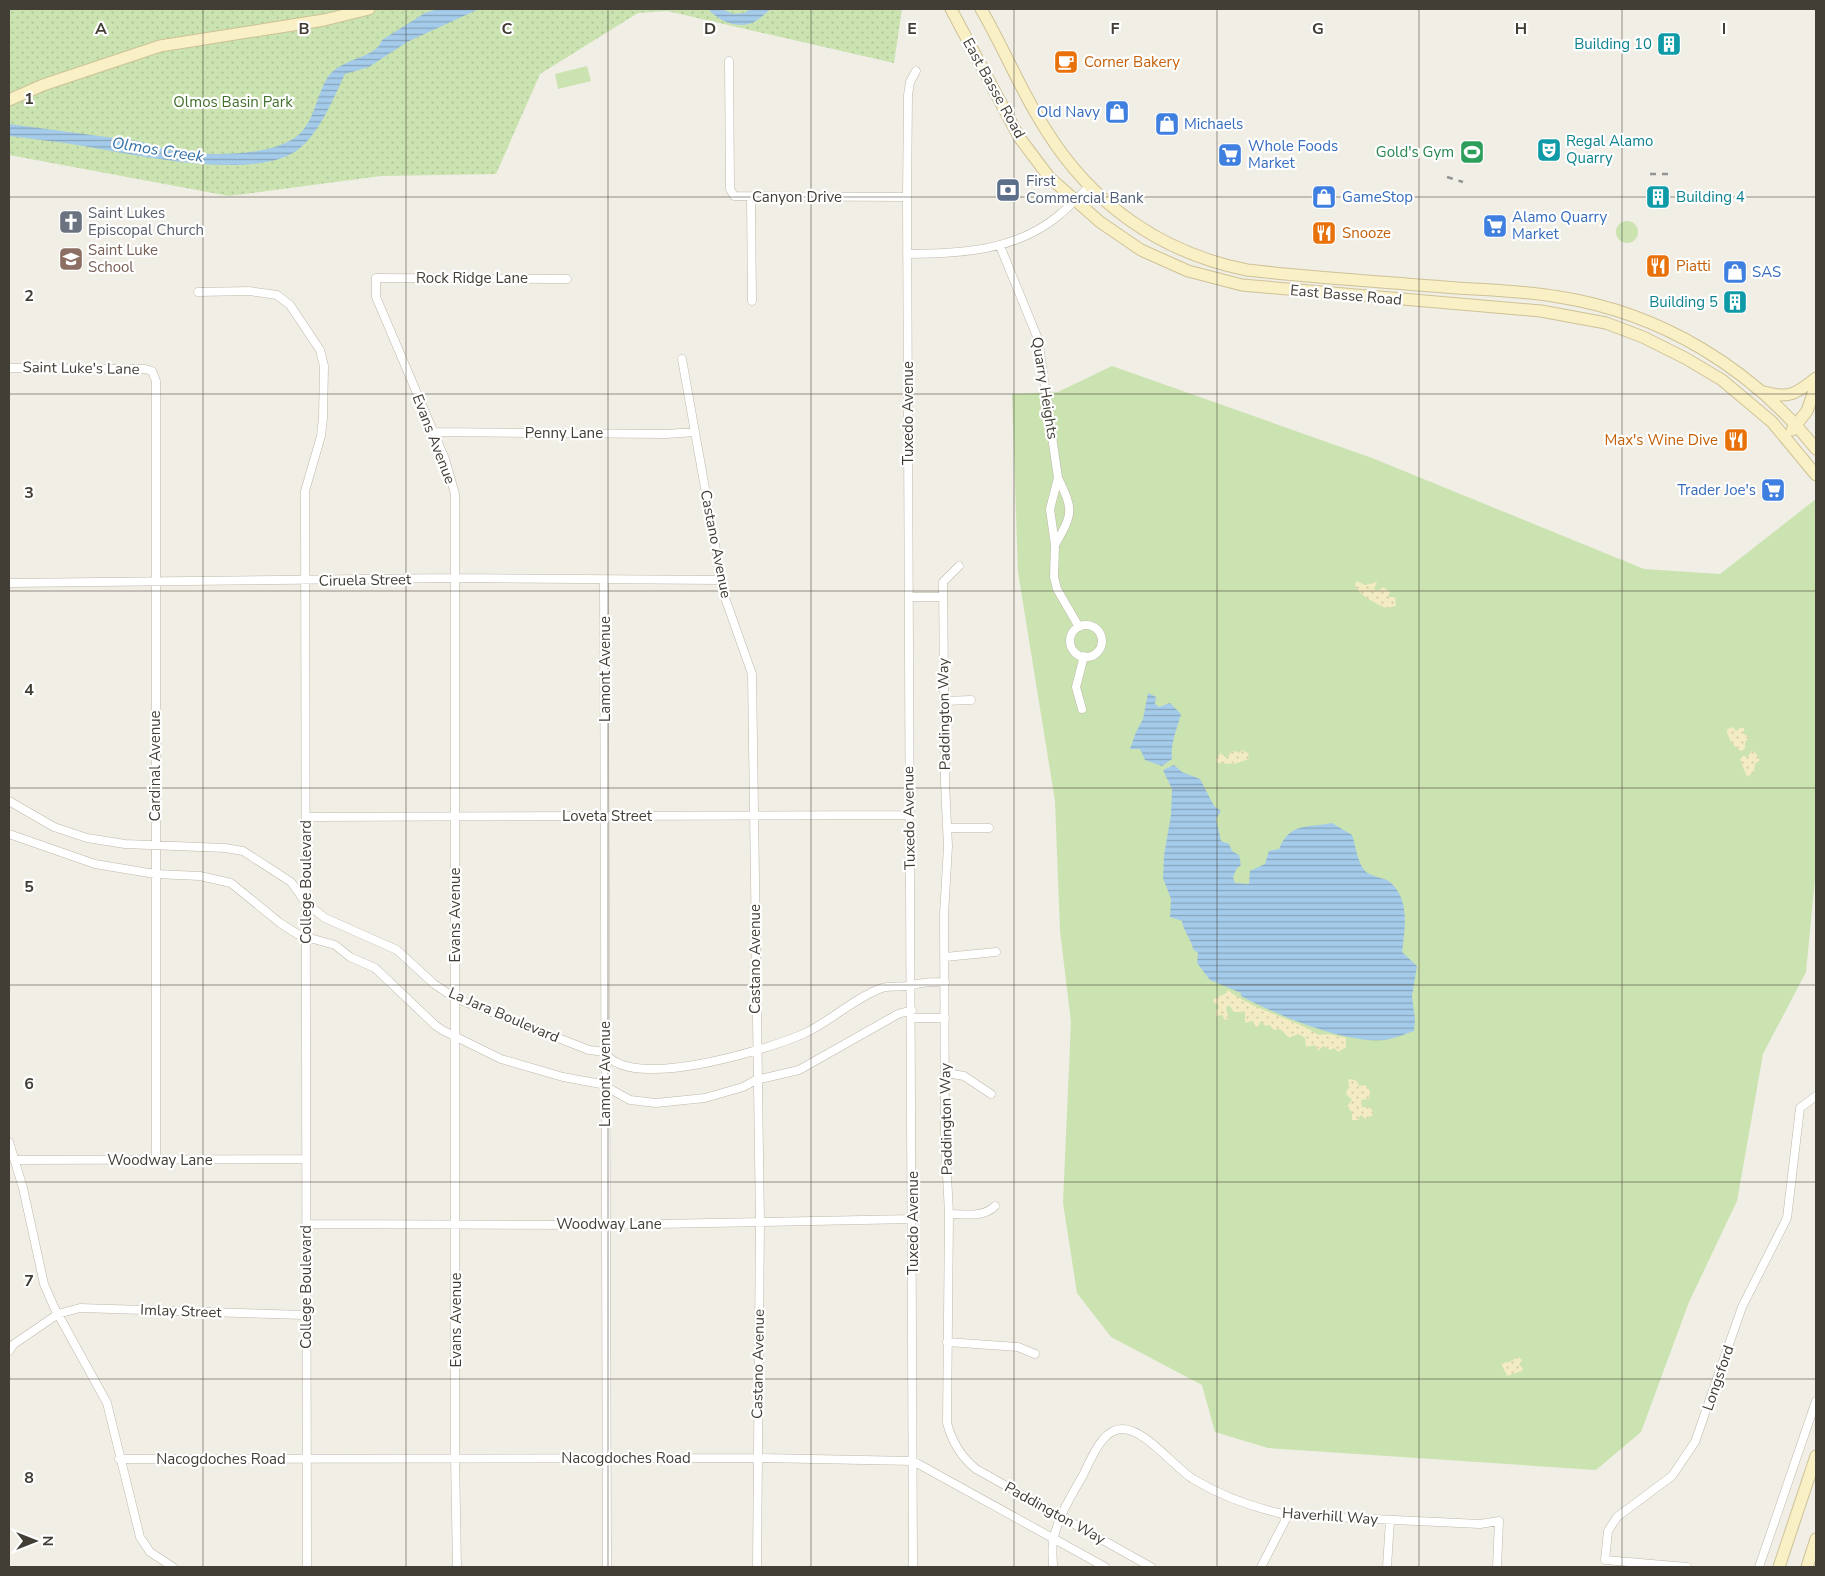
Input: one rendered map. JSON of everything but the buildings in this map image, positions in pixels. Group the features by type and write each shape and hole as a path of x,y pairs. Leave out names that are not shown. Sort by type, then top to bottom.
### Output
{"main road":[{"path":"9,100 43,85 160,46 324,20 369,9"},
{"name":"East Basse Road","path":"951,9 1019,137 1049,177 1122,238 1159,259 1206,277 1242,285 1541,311 1606,323 1643,337 1685,358 1722,380 1772,422 1816,475"},
{"name":"East Basse Road","path":"981,9 1045,128 1072,168 1089,187 1130,221 1175,248 1228,266 1283,274 1528,294 1592,304 1646,321 1714,354 1762,391 1798,425 1816,449"},
{"path":"1282,289 1283,274"},
{"path":"1762,391 1778,396 1793,394 1816,378"},
{"path":"1786,437 1798,425 1807,411 1816,385"},
{"path":"1780,1567 1816,1456"},
{"path":"1807,1567 1816,1539"}],"street":[{"name":"Canyon Drive","path":"729,61 730,189 734,196 907,196"},
{"name":"Tuxedo Avenue","path":"913,1567 912,985 909,815 907,196 908,95 910,82 916,71"},
{"path":"907,254 956,253 1000,246 1043,227 1089,187"},
{"path":"751,197 752,302"},
{"name":"Quarry Heights","path":"1000,246 1038,339 1058,478 1069,501 1069,520 1055,545"},
{"name":"Rock Ridge Lane","path":"376,278 567,279"},
{"name":"Evans Avenue","path":"376,278 376,297 445,459 455,494 457,1224 455,1458 457,1567"},
{"name":"College Boulevard","path":"198,292 249,291 277,295 290,305 320,350 324,366 321,436 305,491 305,1458 307,1567"},
{"name":"Castano Avenue","path":"682,359 724,595 752,674 755,816 756,1080 760,1222 756,1458 757,1567"},
{"name":"Saint Luke's Lane","path":"9,368 145,369 152,372"},
{"name":"Cardinal Avenue","path":"152,372 156,381 156,1160"},
{"name":"Penny Lane","path":"433,432 666,434 694,432"},
{"name":"Quarry Heights","path":"1058,478 1050,509 1055,545 1054,571 1057,589 1079,627"},
{"name":"Paddington Way","path":"959,566 943,582 948,828 945,956 945,1136 949,1214 947,1423 950,1436 962,1456 976,1469 1151,1567"},
{"name":"Ciruela Street","path":"9,583 306,582 454,578 721,580"},
{"name":"Lamont Avenue","path":"604,580 607,1567"},
{"path":"909,597 943,597"},
{"path":"1079,627 1093,627 1101,640 1095,653 1084,656 1076,653 1070,645 1072,634 1079,627"},
{"path":"1082,709 1076,686 1084,656"},
{"path":"944,701 971,700"},
{"name":"La Jara Boulevard","path":"9,801 54,827 87,838 125,844 225,848 243,851 291,882 306,903 325,918 397,950 434,984 456,998 589,1050 605,1052 612,1060 636,1068 661,1069 697,1066 801,1035 825,1023 882,988 912,985 918,982 945,982"},
{"name":"Loveta Street","path":"306,817 909,815"},
{"path":"948,828 989,828"},
{"path":"9,834 95,864 155,874 200,876 231,883 280,923 306,938 334,945 350,957 375,968 435,1025 501,1059 563,1077 594,1082 630,1100 656,1103 705,1098 743,1087 756,1080 799,1070 898,1014 945,1018"},
{"path":"945,956 996,952"},
{"path":"946,1073 964,1076 991,1094"},
{"name":"Longsford","path":"1686,1567 1605,1560 1608,1531 1617,1517 1672,1476 1695,1442 1742,1307 1787,1218 1800,1108 1816,1096"},
{"path":"9,1142 15,1160 44,1284 58,1314 107,1403 140,1536 150,1552 173,1567"},
{"name":"Woodway Lane","path":"15,1160 306,1159"},
{"path":"949,1214 982,1214 989,1212 995,1206"},
{"name":"Woodway Lane","path":"306,1224 605,1225 913,1219"},
{"name":"Imlay Street","path":"58,1314 80,1308 305,1315"},
{"path":"9,1351 14,1344 58,1314"},
{"path":"947,1342 1018,1347 1035,1354"},
{"path":"1760,1567 1814,1414 1816,1401"},
{"name":"Haverhill Way","path":"1053,1567 1053,1539 1061,1517 1099,1443 1114,1430 1123,1429 1142,1436 1178,1469 1215,1491 1248,1505 1288,1515 1480,1524 1499,1521 1497,1567"},
{"name":"Nacogdoches Road","path":"120,1459 756,1458 913,1461 1105,1567"},
{"path":"1261,1567 1288,1515"},
{"path":"1387,1567 1390,1520"},
{"path":"158,1567 159,1558"}],"green space":[{"name":"Olmos Basin Park","path":"9,9 902,9 894,63 667,11 638,13 540,74 496,174 381,176 229,196 9,155"},
{"path":"587,66 591,81 558,89 555,74"},
{"path":"1627,221 1635,224 1638,232 1635,240 1627,243 1619,240 1616,232 1619,224"},
{"path":"1112,366 1372,458 1644,569 1720,574 1816,499 1816,868 1806,972 1763,1054 1737,1201 1689,1302 1641,1432 1596,1470 1268,1448 1215,1432 1202,1385 1111,1337 1077,1293 1063,1203 1071,1022 1060,931 1055,801 1018,572 1012,394 1058,392"}],"sand":[{"path":"1357,581 1365,585 1377,582 1374,589 1378,591 1383,587 1390,592 1388,597 1395,597 1396,606 1386,608 1368,598 1356,588 1355,584"},
{"path":"1733,727 1736,731 1744,728 1744,734 1749,737 1742,751 1729,739 1727,729"},
{"path":"1242,750 1248,753 1249,759 1234,764 1217,763 1216,758 1221,753 1227,759 1231,752 1239,753"},
{"path":"1751,751 1755,752 1760,760 1755,764 1754,772 1747,777 1740,759 1743,756 1748,757"},
{"path":"1228,990 1261,1009 1296,1023 1319,1035 1346,1038 1346,1047 1338,1052 1334,1048 1330,1050 1323,1046 1318,1051 1315,1045 1306,1047 1305,1038 1298,1034 1289,1038 1280,1029 1274,1030 1269,1025 1265,1026 1261,1021 1257,1028 1252,1021 1245,1023 1245,1012 1234,1012 1229,1005 1226,1009 1229,1019 1225,1020 1222,1015 1216,1016 1219,1005 1213,1002 1214,999"},
{"path":"1348,1080 1357,1081 1359,1086 1365,1085 1370,1091 1369,1099 1361,1100 1362,1107 1369,1107 1373,1111 1373,1115 1365,1119 1361,1115 1358,1120 1352,1120 1352,1112 1347,1107 1352,1099 1347,1096 1346,1092 1349,1087"},
{"path":"1519,1357 1522,1360 1519,1365 1523,1368 1522,1371 1507,1376 1501,1363 1509,1362"}],"water":[{"name":"Olmos Creek","path":"438,9 479,9 407,42 369,67 345,74 326,114 314,132 300,148 280,159 255,164 192,163 9,136 9,124 137,141 184,152 234,154 268,149 283,144 296,137 302,131 311,117 324,84 334,70 373,51 382,40 425,13"},
{"path":"708,9 722,9 733,14 744,13 751,9 771,9 752,23 740,25 722,20"},
{"path":"1148,693 1156,697 1155,704 1159,707 1170,703 1181,714 1173,742 1172,759 1162,766 1145,760 1140,749 1130,749 1143,719"},
{"path":"1174,765 1182,772 1200,779 1214,806 1221,811 1216,819 1221,841 1229,844 1232,851 1239,855 1241,865 1237,868 1233,877 1235,883 1249,884 1250,871 1265,864 1269,851 1279,849 1283,840 1294,830 1332,823 1352,835 1358,859 1365,871 1370,875 1390,882 1401,897 1405,915 1402,952 1417,966 1412,996 1415,1020 1414,1031 1384,1040 1368,1040 1331,1033 1272,1011 1241,996 1241,993 1210,980 1197,963 1198,953 1193,949 1182,921 1170,917 1171,899 1163,878 1164,855 1171,815 1172,789 1163,770"}],"railway":[{"path":"1650,174 1671,174"},
{"path":"1447,177 1463,182"}],"place":[{"name":"Building 10","path":"1669,44"},
{"name":"Corner Bakery","path":"1066,62"},
{"name":"Old Navy","path":"1117,112"},
{"name":"Michaels","path":"1167,124"},
{"name":"Regal Alamo Quarry","path":"1549,150"},
{"name":"Gold's Gym","path":"1472,152"},
{"name":"Whole Foods Market","path":"1230,155"},
{"name":"First Commercial Bank","path":"1008,190"},
{"name":"GameStop","path":"1324,197"},
{"name":"Building 4","path":"1658,197"},
{"name":"Saint Lukes Episcopal Church","path":"71,222"},
{"name":"Alamo Quarry Market","path":"1495,226"},
{"name":"Snooze","path":"1324,233"},
{"name":"Saint Luke School","path":"71,259"},
{"name":"Piatti","path":"1658,266"},
{"name":"SAS","path":"1735,272"},
{"name":"Building 5","path":"1735,302"},
{"name":"Max's Wine Dive","path":"1736,440"},
{"name":"Trader Joe's","path":"1773,490"}]}
